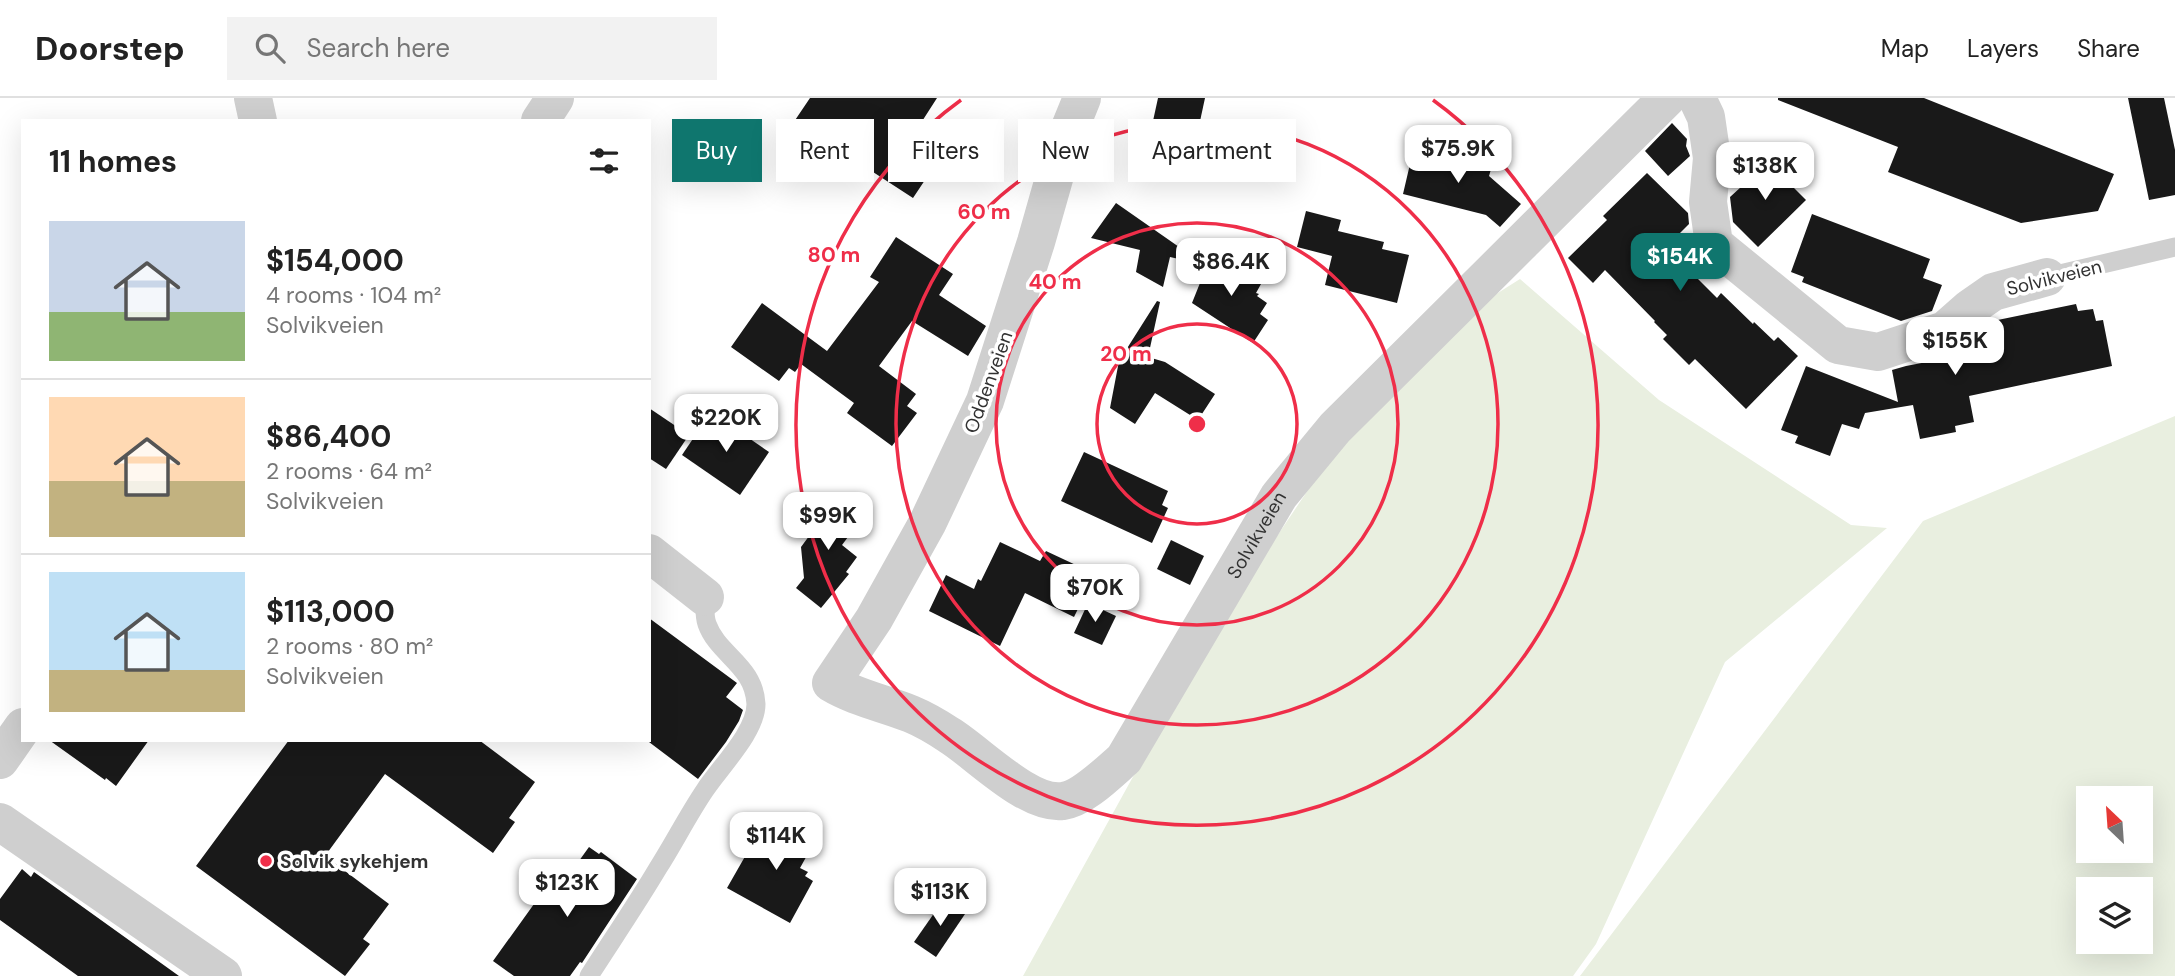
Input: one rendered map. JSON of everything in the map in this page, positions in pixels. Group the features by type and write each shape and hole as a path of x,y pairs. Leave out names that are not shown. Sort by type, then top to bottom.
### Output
{"street":[{"path":"253,98 258,119"},
{"path":"541,119 555,98"},
{"name":"Oddenveien","path":"831,682 874,618 928,522 985,401 1036,242 1065,140 1082,98"},
{"name":"Solvikveien","path":"831,682 848,693 912,715 950,736 1036,797 1063,802 1086,791 1124,759 1279,496 1335,428 1667,98"},
{"name":"Solvikveien","path":"1697,98 1706,117 1712,158 1708,202 1714,244 1838,345 1878,352 1934,334 1945,330 1993,292 2048,277"},
{"path":"651,555 705,597"},
{"path":"0,760 21,730"},
{"path":"2,827 223,976"}],"lane":[{"name":"Solvikveien","path":"2048,277 2175,247"},
{"path":"589,976 659,868 704,790 750,727 756,708 751,681 706,623 705,597"}],"green space":[{"path":"1520,279 1659,400 1851,525 1887,528 1725,662 1596,944 1573,976 1023,976 1214,630 1349,429 1482,303"},
{"path":"2175,416 2175,976 1580,976 1923,521"}],"building":[{"path":"810,98 937,98 924,119 888,119 888,182 874,173 874,119 796,119"},
{"path":"1158,98 1205,98 1200,119 1153,119"},
{"path":"1778,98 1924,98 2114,174 2098,211 2021,223 1888,172 1898,147"},
{"path":"2128,98 2164,98 2175,150 2175,195 2149,200"},
{"path":"1672,123 1687,139 1686,146 1690,156 1668,176 1645,151"},
{"path":"1414,147 1492,166 1489,176 1521,204 1500,227 1486,215 1403,194"},
{"path":"1775,156 1795,177 1789,183 1806,200 1758,247 1733,222 1730,197"},
{"path":"1647,173 1688,213 1689,224 1666,247 1717,298 1721,293 1753,324 1754,322 1774,341 1778,337 1798,356 1746,409 1695,359 1689,365 1663,339 1667,335 1655,321 1605,270 1593,283 1568,258 1607,220 1603,216"},
{"path":"888,182 924,182 913,198"},
{"path":"1116,203 1202,263 1170,257 1163,287 1136,272 1140,250 1091,238"},
{"path":"1306,211 1341,220 1338,231 1384,242 1382,249 1409,255 1397,303 1325,285 1332,256 1297,247"},
{"path":"1812,214 1930,259 1923,278 1942,285 1932,311 1901,321 1802,282 1804,277 1791,272"},
{"path":"896,237 953,274 939,295 986,326 968,356 912,321 879,366 916,394 907,406 917,413 892,446 847,413 854,403 801,364 795,372 789,368 779,381 731,347 762,303 827,351 879,282 870,277"},
{"path":"1212,253 1261,284 1256,293 1267,303 1260,314 1268,320 1253,343 1192,303"},
{"path":"1157,301 1160,302 1148,357 1165,362 1215,394 1198,420 1155,393 1135,424 1110,408 1119,361"},
{"path":"2076,304 2078,311 2093,309 2096,321 2103,320 2112,366 1969,396 1974,422 1955,426 1956,432 1920,439 1913,405 1865,413 1859,429 1842,424 1830,456 1795,443 1798,436 1781,430 1806,366 1898,402 1892,370 1984,351 1979,329 1988,322"},
{"path":"651,409 689,435 666,469 651,459"},
{"path":"711,412 769,452 740,495 682,455"},
{"path":"1084,452 1168,491 1162,505 1168,508 1152,543 1061,501"},
{"path":"833,496 863,517 842,545 857,557 846,572 849,574 821,608 796,588 804,578 801,547 815,528 812,525"},
{"path":"1171,540 1204,556 1190,585 1157,569"},
{"path":"1000,542 1040,561 1046,551 1095,574 1074,617 1025,593 1000,646 929,611 946,575 974,589 978,579 981,581"},
{"path":"1088,603 1116,616 1102,645 1074,633"},
{"path":"651,619 737,683 726,697 743,710 739,721 698,779 649,742"},
{"path":"52,742 148,742 116,786 106,778 105,780"},
{"name":"Solvik sykehjem","path":"288,742 482,742 535,782 509,818 515,822 493,853 385,774 325,856 389,904 363,939 370,944 345,976 196,866"},
{"path":"774,818 815,841 800,868 808,872 805,876 813,881 790,923 727,888 751,846 756,849"},
{"path":"589,847 599,854 601,852 637,879 582,963 580,962 570,976 514,976 493,961 562,865 571,872"},
{"path":"22,869 31,877 34,872 179,976 78,976 0,920 0,899"},
{"path":"944,899 965,914 936,957 914,942"}],"place":[{"name":"Solvik sykehjem","path":"266,861"}]}
